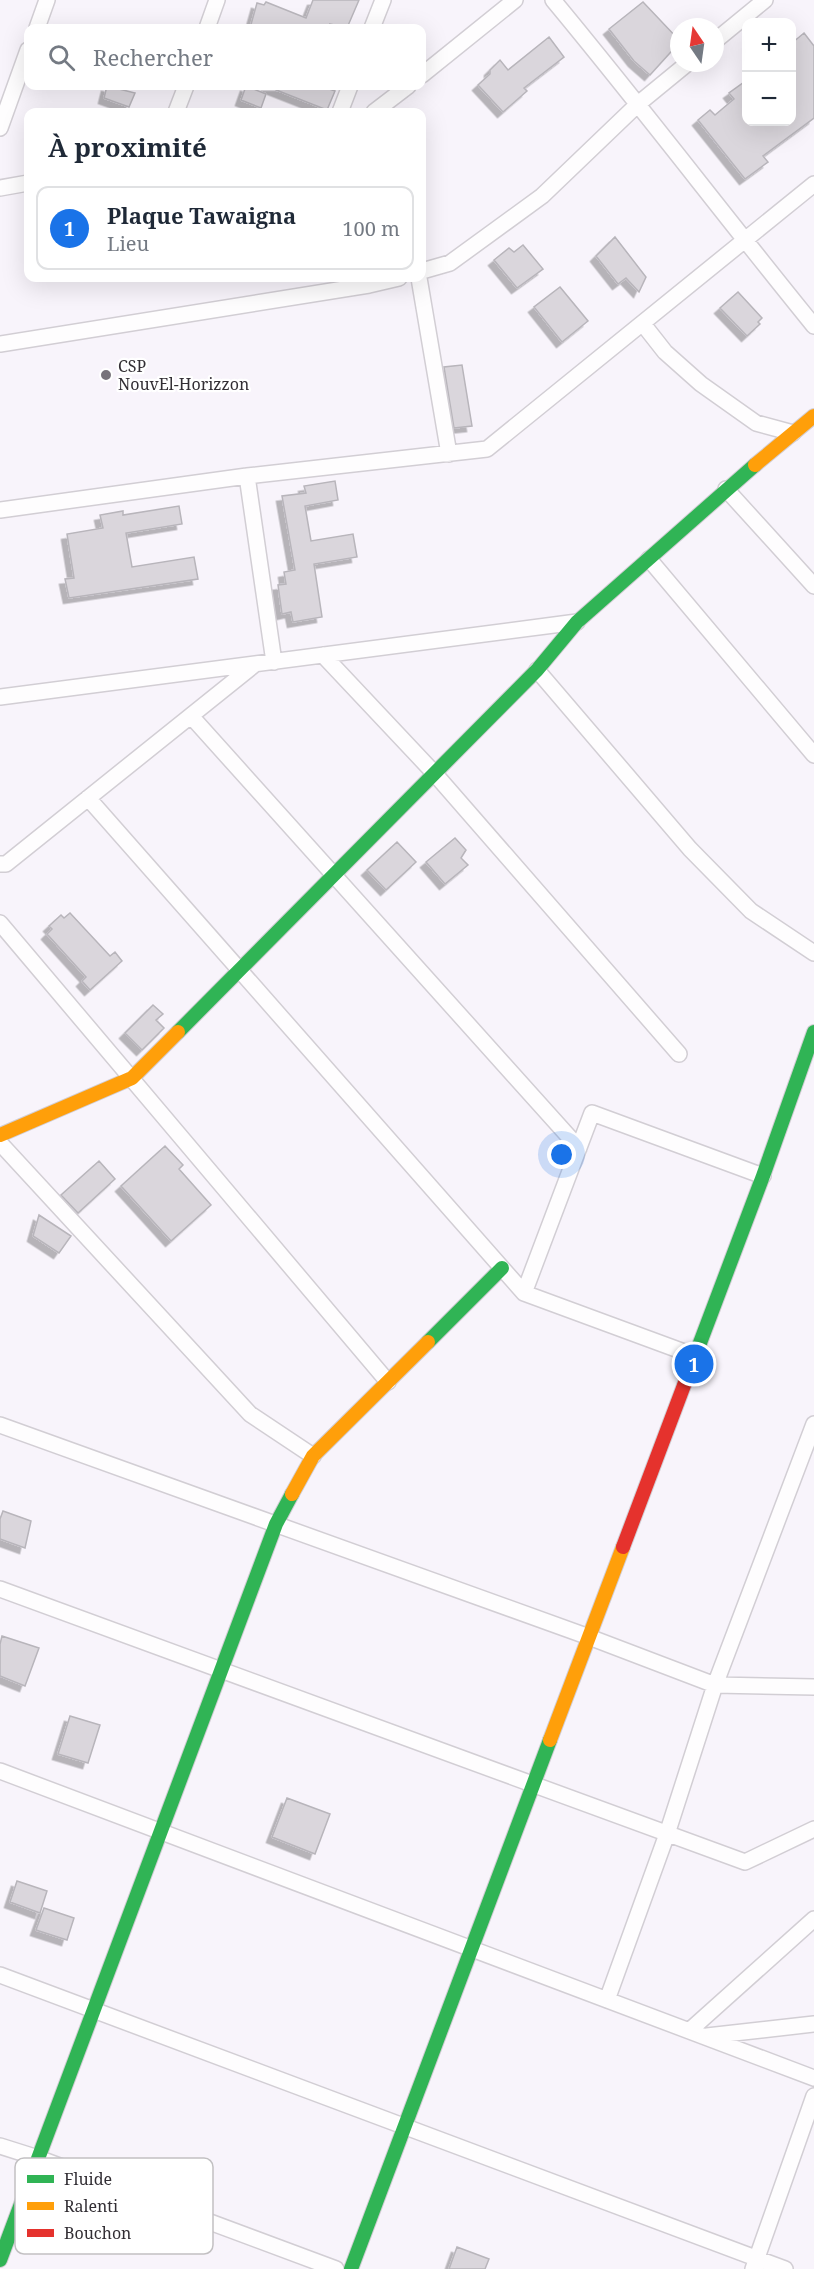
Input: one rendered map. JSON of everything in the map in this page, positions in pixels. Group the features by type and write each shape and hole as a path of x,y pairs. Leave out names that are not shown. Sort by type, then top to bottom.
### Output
{"street":[{"path":"38,24 47,0"},
{"path":"208,24 217,0"},
{"path":"374,24 383,0"},
{"path":"426,72 515,0"},
{"path":"553,0 814,326"},
{"path":"724,34 765,0"},
{"path":"0,128 24,61"},
{"path":"426,270 450,263 542,196 638,104 677,72"},
{"path":"178,108 184,90"},
{"path":"342,108 349,90"},
{"path":"379,108 403,90"},
{"path":"0,188 24,184"},
{"path":"0,510 247,476 487,449 814,184"},
{"path":"0,344 362,282"},
{"path":"420,282 449,454"},
{"path":"643,324 665,352 701,384 756,423 793,433"},
{"path":"0,1135 132,1078 537,670 577,622 726,489 812,420"},
{"path":"247,476 274,662"},
{"path":"726,489 814,586"},
{"path":"649,559 814,755"},
{"path":"0,698 577,622"},
{"path":"323,655 435,774 679,1054"},
{"path":"0,864 6,864 256,664"},
{"path":"537,670 690,849 751,911 814,952"},
{"path":"191,716 579,1148"},
{"path":"88,798 524,1293 695,1356"},
{"path":"0,922 388,1382"},
{"path":"351,2269 763,1176 814,1032"},
{"path":"524,1293 592,1113 763,1176"},
{"path":"0,1143 250,1414 313,1456"},
{"path":"0,2146 38,2158 276,1524 313,1456 502,1268"},
{"path":"607,2000 667,1834 715,1685 814,1424"},
{"path":"0,1425 589,1637 715,1685 814,1687"},
{"path":"0,1589 745,1862 814,1829"},
{"path":"0,1771 814,2078"},
{"path":"696,2033 814,1919"},
{"path":"0,1975 405,2127 755,2264 785,2269"},
{"path":"696,2033 814,2024"},
{"path":"755,2264 814,2096"},
{"path":"0,2260 15,2220"},
{"path":"213,2223 336,2269"}],"building":[{"path":"313,0 359,0 349,24 251,24 257,3 264,5 266,2 306,18"},
{"path":"643,2 670,30 670,53 650,75 634,61 609,29"},
{"path":"804,33 814,46 814,118 763,156 768,162 745,179 698,120 710,110 715,115 734,99 729,93 742,84 742,126 796,126 796,40"},
{"path":"549,37 564,57 524,88 527,91 503,112 478,85 500,60 508,70"},
{"path":"106,90 135,93 129,107 104,98"},
{"path":"245,90 256,90 266,94 261,108 241,100"},
{"path":"276,90 335,91 328,108 322,108"},
{"path":"615,237 646,277 639,292 626,278 618,284 596,256"},
{"path":"523,245 543,269 517,288 494,260 509,248 514,252"},
{"path":"560,287 588,321 562,342 534,307"},
{"path":"738,292 762,318 758,322 760,324 747,336 720,308"},
{"path":"462,365 472,426 454,428 444,367"},
{"path":"335,481 338,500 305,506 311,541 353,534 357,557 314,564 322,617 293,622 291,612 282,614 278,585 286,584 284,572 295,570 282,496 306,493 304,486"},
{"path":"179,506 182,524 126,533 132,567 194,557 198,579 69,598 65,579 74,578 67,534 103,528 100,515 123,511 123,515"},
{"path":"455,838 466,850 461,858 468,865 445,884 426,862"},
{"path":"397,842 416,862 386,890 367,870"},
{"path":"70,913 110,956 115,952 122,961 90,990 82,981 86,977 47,934 52,929 49,926 61,915 64,918"},
{"path":"153,1005 163,1014 156,1020 164,1028 142,1050 125,1033"},
{"path":"165,1146 183,1165 179,1169 211,1205 171,1241 121,1186"},
{"path":"99,1161 115,1179 78,1213 61,1195"},
{"path":"39,1215 71,1236 59,1253 33,1236"},
{"path":"3,1511 31,1521 25,1548 0,1539 0,1519"},
{"path":"2,1636 39,1648 25,1686 0,1676"},
{"path":"70,1716 100,1725 88,1763 58,1754"},
{"path":"287,1798 330,1814 315,1854 272,1837"},
{"path":"17,1881 47,1891 40,1913 10,1902"},
{"path":"44,1908 74,1918 67,1940 36,1930"},
{"path":"457,2247 489,2259 485,2269 449,2269"}],"traffic: fast":[{"path":"178,1032 537,670 577,622 755,465"},
{"path":"686,1380 763,1176 814,1032"},
{"path":"428,1342 502,1268"},
{"path":"38,2158 276,1524 292,1494"},
{"path":"351,2269 550,1740"},
{"path":"0,2260 15,2220"}],"traffic: slow":[{"path":"755,465 814,416"},
{"path":"0,1135 132,1078 178,1032"},
{"path":"292,1494 313,1456 428,1342"},
{"path":"550,1740 623,1547"}],"traffic: jam":[{"path":"623,1547 686,1380"}],"place":[{"name":"CSP NouvEl-Horizzon","path":"106,375"},
{"name":"Plaque Tawaigna","path":"694,1364"}]}
